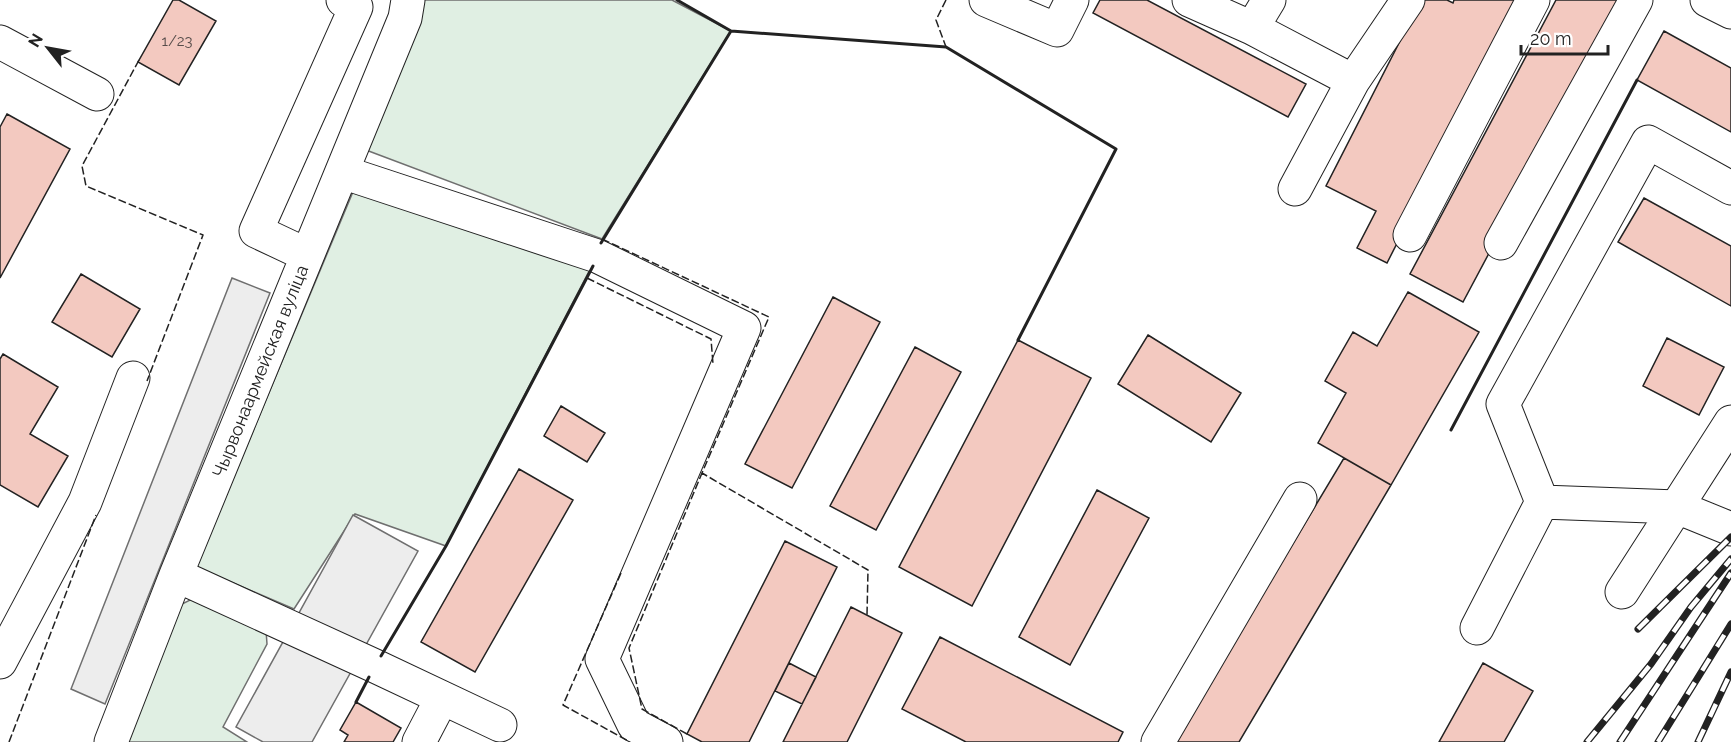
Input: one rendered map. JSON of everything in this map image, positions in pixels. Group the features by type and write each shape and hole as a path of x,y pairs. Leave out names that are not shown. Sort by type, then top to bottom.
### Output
{"street":[{"path":"307,255 256,231 356,8 343,0"},
{"name":"Чырвонаармейская вуліца","path":"111,742 176,575 405,18 408,0"},
{"path":"986,0 1057,30 1072,0"},
{"path":"1189,0 1252,28 1353,81"},
{"path":"1252,28 1269,0"},
{"path":"1294,189 1353,81 1407,0"},
{"path":"1410,236 1533,0"},
{"path":"1501,243 1636,0"},
{"path":"1707,0 1731,12"},
{"path":"0,42 98,94"},
{"path":"1477,628 1542,502 1503,404 1648,142 1731,188"},
{"path":"342,172 597,256 744,328 603,659 634,725 666,742"},
{"path":"0,662 85,502 133,378"},
{"path":"1622,592 1731,422"},
{"path":"1158,742 1300,499"},
{"path":"1542,502 1677,507 1731,529"},
{"path":"176,575 500,725"},
{"path":"419,742 442,698"}],"green space":[{"path":"417,0 672,0 731,31 602,239 358,147"},
{"path":"355,187 597,256 446,546 355,514 294,609 196,567"},
{"path":"196,597 266,630 267,644 223,727 247,742 128,742 178,606"}],"shaded area":[{"path":"232,278 270,293 105,704 71,689"},
{"path":"353,515 418,551 312,742 263,742 236,727"}],"building":[{"path":"173,0 179,0 216,21 179,85 138,62"},
{"path":"1100,0 1147,0 1306,84 1288,117 1093,13"},
{"path":"1421,0 1447,0 1453,3 1454,0 1521,0 1387,263 1357,248 1376,211 1326,186"},
{"path":"1556,0 1624,0 1463,302 1410,274"},
{"path":"1664,31 1731,68 1731,132 1637,80"},
{"path":"7,114 70,149 0,278 0,127"},
{"path":"1644,198 1731,246 1731,306 1618,242"},
{"path":"81,274 140,309 112,357 52,322"},
{"path":"1408,292 1479,332 1391,485 1318,443 1346,393 1325,381 1353,332 1377,346"},
{"path":"833,297 880,322 792,488 745,464"},
{"path":"1148,335 1241,393 1211,442 1118,384"},
{"path":"1667,338 1724,367 1699,415 1643,386"},
{"path":"1018,340 1091,378 972,606 899,567"},
{"path":"915,347 961,372 876,530 830,506"},
{"path":"3,354 58,387 30,434 68,456 38,507 0,485 0,359"},
{"path":"561,406 605,433 587,462 544,436"},
{"path":"1344,458 1391,485 1239,742 1174,742"},
{"path":"519,469 573,500 475,672 421,642"},
{"path":"1097,490 1149,518 1070,665 1019,637"},
{"path":"785,541 837,567 749,742 702,742 687,734"},
{"path":"851,607 902,633 847,742 783,742"},
{"path":"940,637 1123,732 1118,742 966,742 902,709"},
{"path":"789,663 816,677 802,704 775,691"},
{"path":"1483,663 1533,691 1504,742 1439,742"},
{"path":"356,702 401,728 393,742 344,742 348,735 340,730"}],"railway":[{"path":"1638,629 1731,537"},
{"path":"1587,742 1651,664 1691,607 1731,559"},
{"path":"1620,742 1731,573"},
{"path":"1658,742 1731,624"},
{"path":"1698,742 1731,672"}],"fence":[{"path":"946,0 936,20 946,47"},
{"path":"139,60 82,166 86,186 203,235 147,381"},
{"path":"602,239 769,317 702,473 868,570 867,615"},
{"path":"587,278 711,339 713,364"},
{"path":"687,734 642,709 629,648 702,473"},
{"path":"9,742 96,515"},
{"path":"621,573 563,705 630,742"}],"wall":[{"path":"677,0 731,31 946,47 1116,149 1018,340"},
{"path":"601,243 731,31"},
{"path":"1451,430 1637,80"},
{"path":"381,656 446,546 593,266"},
{"path":"356,702 369,677"}]}
